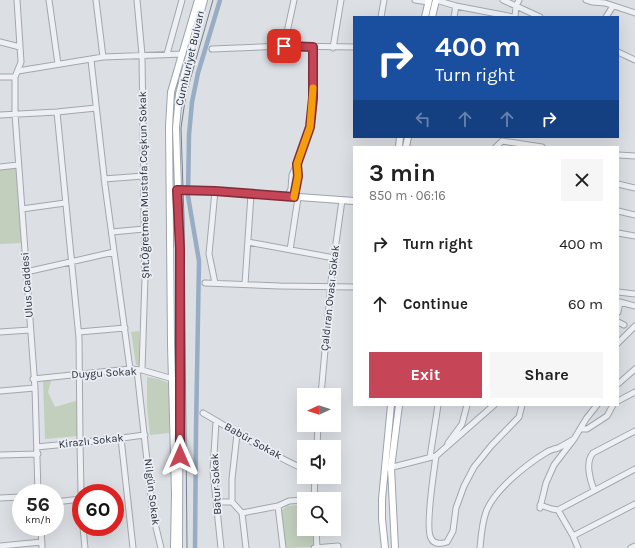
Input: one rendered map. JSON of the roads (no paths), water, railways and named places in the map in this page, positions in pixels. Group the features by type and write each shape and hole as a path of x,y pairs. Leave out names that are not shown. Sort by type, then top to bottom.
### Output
{"main road":[{"name":"Cumhuriyet Bulvarı","path":"174,548 175,494 168,127 171,92 198,0"},
{"name":"Cumhuriyet Bulvarı","path":"179,548 180,265 176,128 179,94 204,0"},
{"path":"432,16 436,0"},
{"path":"425,16 428,1"},
{"path":"169,190 215,191 353,201"},
{"path":"385,548 382,520 384,470 391,406"},
{"path":"395,548 391,468 398,406"}],"street":[{"path":"0,76 15,77 18,71 20,62 20,47 17,0"},
{"path":"49,0 58,64"},
{"path":"96,0 103,57"},
{"name":"Şht.Öğretmen Mustafa Coşkun Sokak","path":"137,0 142,54 145,277 140,370 145,435"},
{"path":"167,54 182,0"},
{"path":"284,46 294,0"},
{"path":"333,48 341,0"},
{"path":"381,16 384,0"},
{"path":"415,0 428,1"},
{"path":"436,0 456,6 509,16"},
{"path":"502,0 534,16"},
{"path":"514,16 519,0"},
{"path":"586,0 592,2 606,2 613,6 635,12"},
{"path":"454,16 456,6"},
{"path":"607,16 613,6"},
{"path":"0,42 20,47"},
{"path":"212,49 284,46 333,48 353,47"},
{"path":"287,197 291,189 292,175 310,127 313,98 313,47"},
{"path":"619,52 635,60"},
{"path":"18,71 103,57 142,54 183,54"},
{"path":"91,60 104,179 130,369"},
{"name":"Ulus Caddesi","path":"15,77 15,114 18,165 33,379 35,388 38,484"},
{"path":"0,115 96,108"},
{"path":"57,112 79,332 81,484"},
{"path":"497,146 502,141 535,146"},
{"path":"619,155 635,156"},
{"path":"290,250 298,176 297,164"},
{"path":"0,167 18,165"},
{"path":"104,179 144,176"},
{"path":"619,184 635,188"},
{"path":"214,283 209,254 215,191"},
{"path":"245,284 251,194"},
{"name":"Çaldıran Ovası Sokak","path":"322,388 334,258 342,200"},
{"path":"22,209 65,203"},
{"path":"619,212 635,215"},
{"path":"112,232 144,229"},
{"path":"619,233 635,236"},
{"path":"248,242 334,258"},
{"path":"26,272 114,252"},
{"path":"206,283 353,287"},
{"path":"619,292 635,294"},
{"path":"619,307 620,302 635,306"},
{"path":"619,322 624,324"},
{"path":"619,342 635,326"},
{"path":"79,332 125,328"},
{"path":"0,332 30,330"},
{"name":"Duygu Sokak","path":"33,379 130,369 140,370 173,379"},
{"path":"619,383 635,370"},
{"path":"0,391 35,388"},
{"path":"619,400 635,392"},
{"path":"430,457 438,406"},
{"path":"467,406 462,424 438,455 429,523 430,537 434,542 440,544 447,542 453,531 456,508 464,486 474,467 490,446 519,416 522,406"},
{"path":"384,470 438,455 493,406"},
{"path":"597,406 586,419 574,439 554,465 546,483 540,506 558,510 635,469"},
{"path":"580,429 587,429 607,416 612,406"},
{"name":"Babür Sokak","path":"203,413 237,434 297,464"},
{"name":"Batur Sokak","path":"216,421 213,471 221,548"},
{"path":"594,490 590,478 589,462 593,453 635,431"},
{"path":"237,434 232,479 232,502 242,513 246,548"},
{"name":"Kirazlı Sokak","path":"37,447 145,435"},
{"name":"Nilgün Sokak","path":"145,435 153,515 161,548"},
{"path":"121,438 133,548"},
{"path":"480,548 486,511 494,497 505,485 531,463 548,451 574,439"},
{"path":"0,456 38,454"},
{"path":"0,498 12,497"},
{"path":"242,513 278,506 289,501 297,500"},
{"path":"216,502 232,502"},
{"path":"573,536 635,504"},
{"path":"278,506 283,548"},
{"path":"558,510 578,548"},
{"path":"84,536 85,548"},
{"path":"316,536 317,548"},
{"path":"0,546 42,545"},
{"path":"314,548 338,546 338,548"},
{"path":"631,548 635,546"}],"waterway":[{"path":"195,548 199,261 188,196 189,135 192,102 198,73 220,0"}],"tram line":[{"path":"187,548 184,218 181,128 186,94 213,0"}]}
